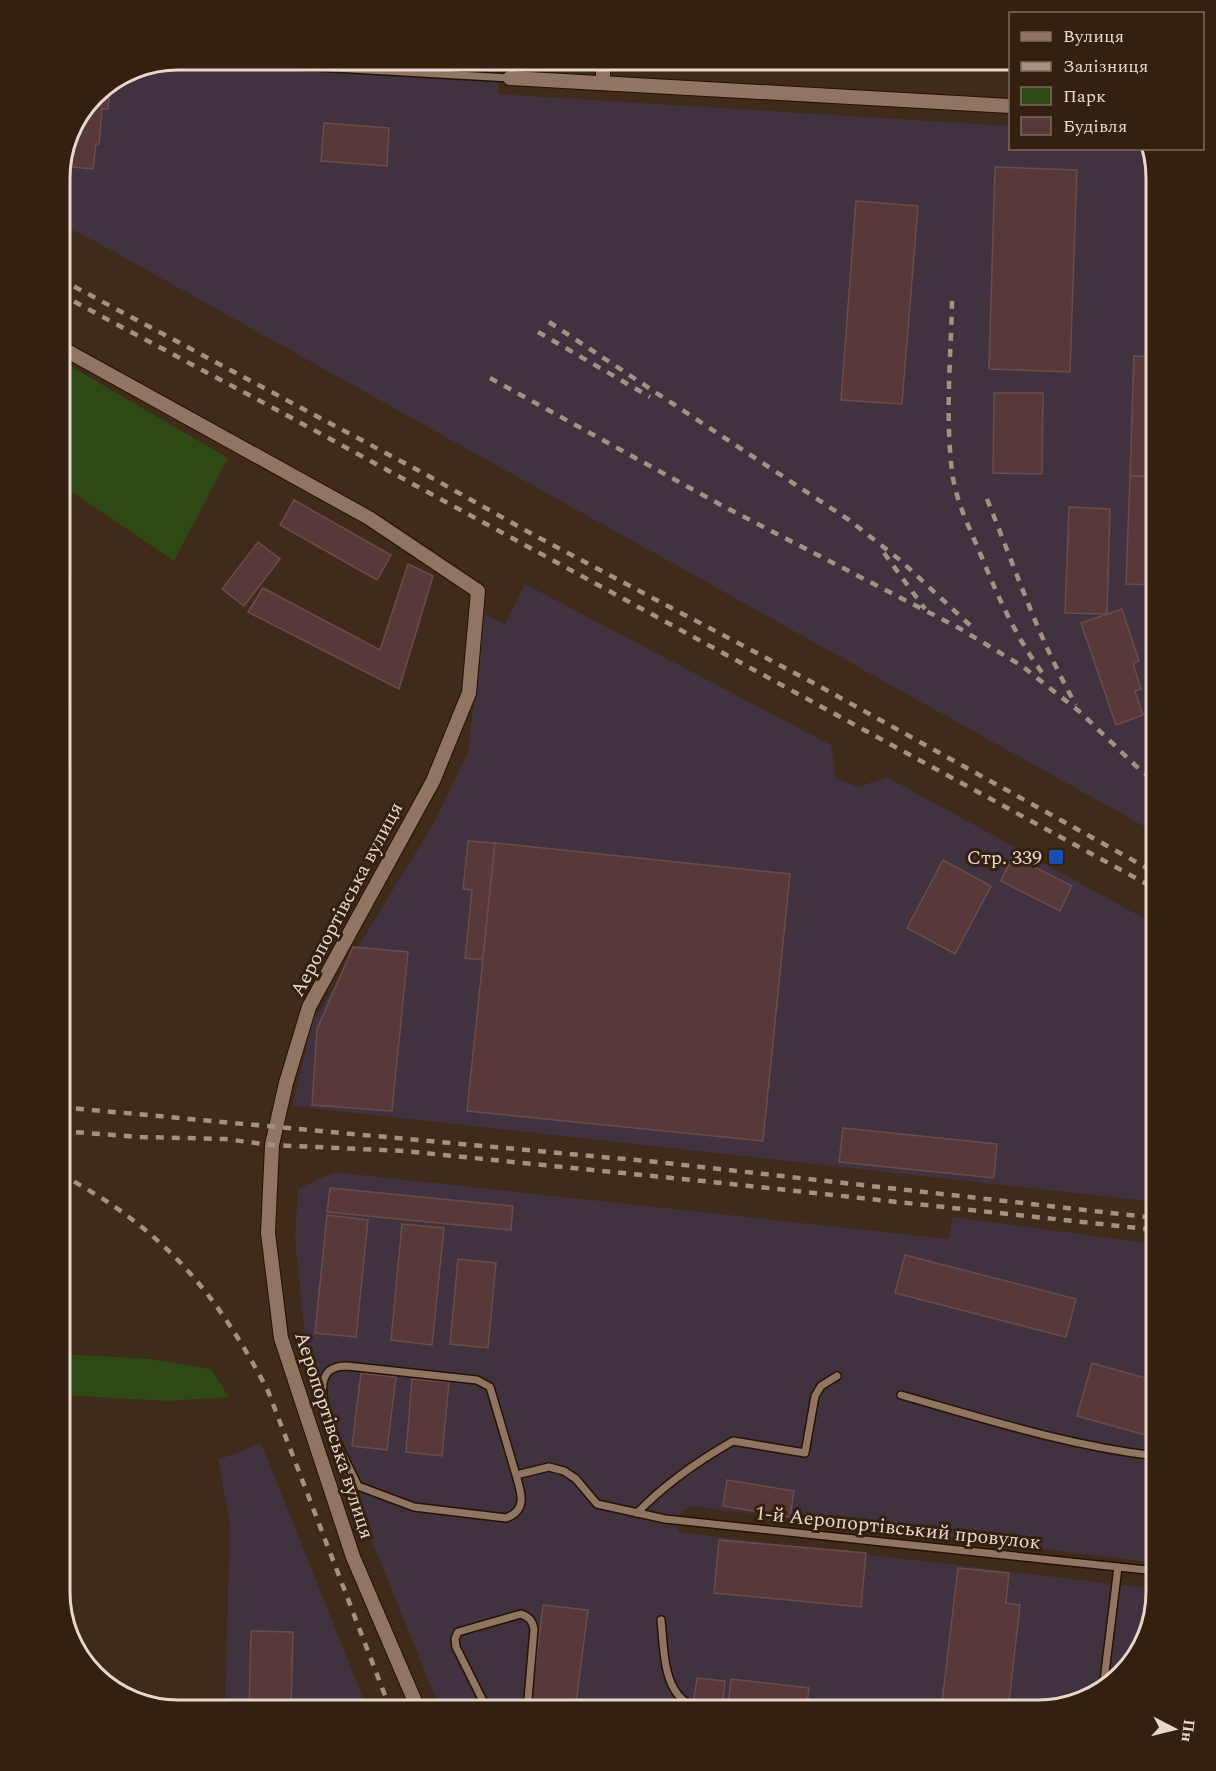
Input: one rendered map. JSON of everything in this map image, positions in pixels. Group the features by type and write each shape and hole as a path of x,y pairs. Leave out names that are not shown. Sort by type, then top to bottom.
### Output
{"street":[{"path":"603,71 603,83"},
{"path":"510,78 1009,106"},
{"name":"Аеропортівська вулиця","path":"71,353 369,518 478,591 469,693 433,781 309,1007 275,1126 271,1156 268,1233 281,1338 353,1557 414,1700"}],"lane":[{"path":"387,71 510,78"},
{"path":"347,1366 483,1383 490,1387 516,1475 522,1504 512,1516 506,1518 414,1507 358,1486 326,1412 322,1387 329,1370 347,1366"},
{"path":"637,1513 656,1493 676,1478 733,1441 805,1452 815,1396 821,1386 837,1376"},
{"path":"901,1395 1018,1429 1113,1451 1146,1455"},
{"name":"1-й Аеропортівський провулок","path":"516,1475 549,1467 564,1471 576,1479 597,1504 665,1519 1146,1570"},
{"path":"1105,1677 1118,1567"},
{"path":"482,1700 456,1647 455,1639 458,1632 521,1614 532,1621 534,1629 528,1700"},
{"path":"662,1620 666,1671 671,1684 684,1700"}],"shaded area":[{"path":"171,71 498,71 498,94 1009,126 1009,150 1142,150 1146,178 1146,827 71,229 71,164 79,137 97,107 118,89 143,76"},
{"path":"525,584 831,745 836,778 858,787 887,777 1146,919 1146,1201 292,1106 312,1023 433,824 468,753 483,614 505,624"},
{"path":"334,1172 949,1239 952,1217 1146,1243 1146,1562 692,1506 681,1513 678,1532 1146,1588 1142,1621 1131,1647 1114,1669 1092,1686 1052,1700 437,1700 310,1389 295,1239 298,1189"},
{"path":"261,1443 364,1700 225,1700 230,1523 218,1460"}],"green space":[{"path":"71,366 228,458 174,561 71,491"},
{"path":"70,1355 151,1359 211,1369 229,1397 167,1401 70,1396"}],"building":[{"path":"109,96 108,109 102,109 99,144 96,144 93,169 71,167 74,150 85,124 97,107"},
{"path":"324,123 389,128 387,166 321,161"},
{"path":"995,167 1077,170 1070,372 989,369"},
{"path":"856,201 918,206 902,404 841,400"},
{"path":"1134,356 1146,357 1146,477 1130,476"},
{"path":"994,393 1043,393 1042,474 993,473"},
{"path":"1130,476 1146,477 1146,585 1126,584"},
{"path":"294,500 391,555 377,580 280,525"},
{"path":"1069,507 1110,509 1107,614 1065,613"},
{"path":"258,542 280,559 244,606 222,589"},
{"path":"408,564 433,576 399,689 248,612 263,588 380,650"},
{"path":"1122,609 1139,661 1133,663 1141,689 1135,691 1143,715 1116,725 1081,623"},
{"path":"468,841 495,843 483,960 465,958 472,890 463,889"},
{"path":"495,843 790,874 763,1141 467,1111"},
{"path":"1013,856 1072,886 1060,911 1001,881"},
{"path":"943,860 991,886 955,954 907,928"},
{"path":"353,947 408,952 392,1111 312,1105 317,1029"},
{"path":"843,1128 997,1144 994,1178 839,1162"},
{"path":"330,1188 513,1206 511,1230 327,1212"},
{"path":"327,1215 368,1220 356,1337 315,1333"},
{"path":"402,1224 444,1228 432,1345 391,1340"},
{"path":"905,1255 1076,1299 1066,1337 895,1293"},
{"path":"458,1259 496,1263 488,1348 450,1344"},
{"path":"1092,1363 1146,1378 1146,1435 1077,1416"},
{"path":"361,1373 396,1377 387,1450 352,1446"},
{"path":"412,1379 449,1382 442,1456 406,1452"},
{"path":"727,1480 794,1491 790,1517 723,1506"},
{"path":"719,1540 866,1553 861,1607 714,1593"},
{"path":"958,1568 1009,1573 1006,1603 1020,1605 1009,1700 942,1700"},
{"path":"543,1605 588,1610 576,1700 531,1700"},
{"path":"251,1631 293,1632 291,1700 249,1700"},
{"path":"697,1678 725,1681 723,1700 694,1700"},
{"path":"731,1679 809,1688 807,1700 729,1700"}],"railway":[{"path":"71,285 819,686 1146,867"},
{"path":"71,300 1146,884"},
{"path":"952,301 949,429 956,492 1001,602 1017,633 1046,678"},
{"path":"549,322 849,520 900,560 973,628"},
{"path":"538,332 650,397"},
{"path":"490,378 721,505 959,628 1022,666 1080,712 1146,774"},
{"path":"987,499 1050,655 1076,705"},
{"path":"884,553 925,609"},
{"path":"70,1108 657,1162 1146,1217"},
{"path":"70,1132 404,1151 1146,1229"},
{"path":"70,1180 128,1216 156,1240 206,1292 228,1322 268,1391 387,1700"}],"place":[{"name":"Стр. 339","path":"1056,857"}]}
